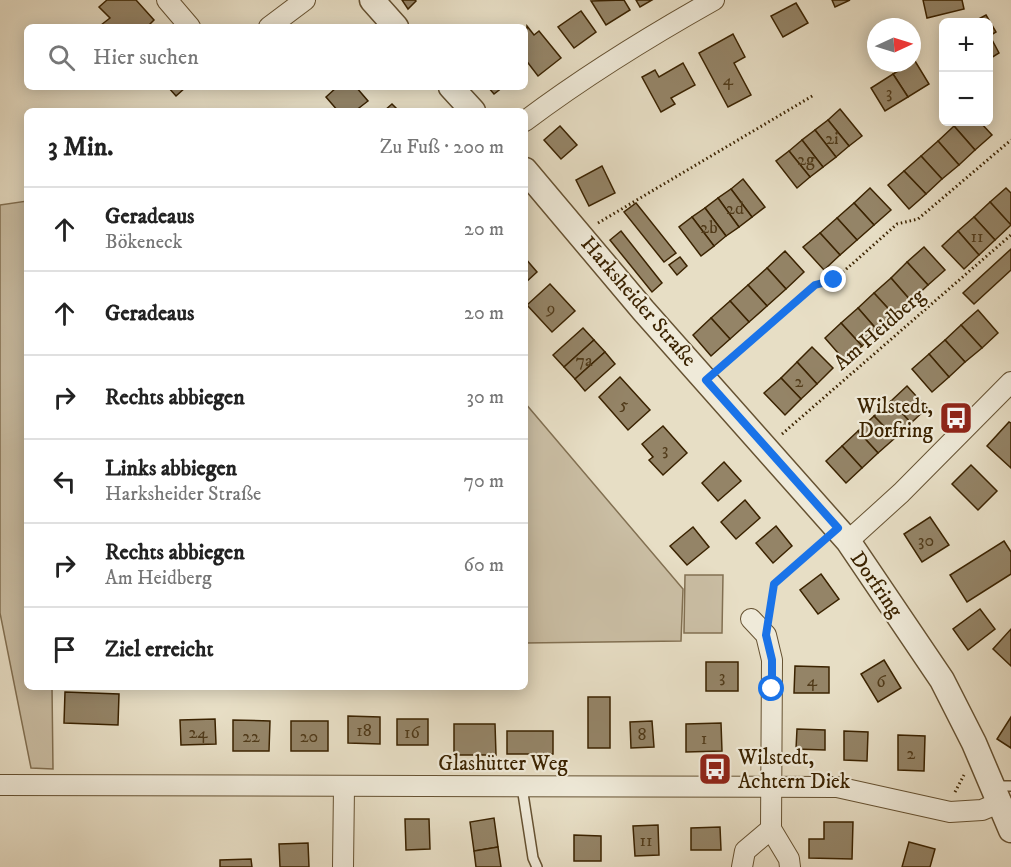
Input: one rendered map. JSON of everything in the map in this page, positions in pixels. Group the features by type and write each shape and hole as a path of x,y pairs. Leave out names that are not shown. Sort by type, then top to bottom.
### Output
{"street":[{"path":"166,0 187,24"},
{"path":"273,24 305,0"},
{"path":"372,0 393,24"},
{"path":"528,120 567,89 646,38 714,0"},
{"path":"454,90 470,108"},
{"name":"Harksheider Straße","path":"528,173 581,233 643,310 843,535"},
{"name":"Dorfring","path":"1011,382 901,493 843,535 942,680 1002,792 1011,830"},
{"path":"752,619 766,635 772,660 771,829 789,859 789,867"},
{"name":"Glashütter Weg","path":"0,784 837,787 930,807 966,812 982,810 1002,792"},
{"path":"343,867 344,786"},
{"path":"742,867 745,851 771,829"}],"lane":[{"path":"522,787 532,858 537,867"}],"path":[{"path":"581,233 814,95"},
{"path":"706,380 815,285 834,280 897,224 918,219 1011,140"},
{"name":"Am Heidberg","path":"767,447 1011,235"},
{"path":"766,635 774,584 843,535"},
{"path":"930,807 958,790 974,743"}],"shaded area":[{"path":"24,201 24,690 52,690 53,769 31,768 0,613 0,205"},
{"path":"528,407 683,589 681,641 528,643"},
{"path":"685,575 723,575 722,633 684,633"}],"building":[{"path":"107,0 136,0 154,20 150,24 102,24 110,18 99,7"},
{"path":"402,0 415,0 416,1 408,9"},
{"path":"624,0 630,10 606,25 591,1"},
{"path":"636,0 652,0 640,7"},
{"path":"832,0 850,0 835,7"},
{"path":"923,0 962,0 964,9 927,18"},
{"path":"796,3 808,23 783,37 771,16"},
{"path":"581,11 596,32 574,48 558,27"},
{"path":"528,27 534,35 539,31 561,58 538,76 528,63"},
{"path":"733,34 745,57 734,63 751,95 728,107 699,53"},
{"path":"993,42 999,53 993,57"},
{"path":"683,63 695,85 671,98 675,104 661,112 642,77 655,70 659,77"},
{"path":"921,71 929,84 908,97 893,74"},
{"path":"893,74 908,97 885,111 871,88"},
{"path":"171,90 183,90 176,96"},
{"path":"334,90 359,90 368,101 359,108 335,108 326,97"},
{"path":"840,109 862,136 849,146 828,120"},
{"path":"828,120 849,146 836,157 815,130"},
{"path":"560,126 577,145 561,159 544,140"},
{"path":"954,126 984,126 992,135 975,150"},
{"path":"954,126 975,150 959,165 938,141"},
{"path":"815,130 836,157 823,167 802,140"},
{"path":"802,140 823,167 810,177 789,151"},
{"path":"938,141 959,165 942,179 921,156"},
{"path":"789,151 810,177 797,188 776,161"},
{"path":"921,156 942,179 926,194 904,171"},
{"path":"602,166 615,193 589,206 576,180"},
{"path":"904,171 926,194 909,209 888,185"},
{"path":"743,179 765,207 752,217 731,189"},
{"path":"870,188 891,210 874,225 854,203"},
{"path":"1006,188 1011,193 1011,225 990,202"},
{"path":"731,189 752,217 739,227 718,198"},
{"path":"718,198 739,227 726,236 705,208"},
{"path":"990,202 1011,225 995,240 974,217"},
{"path":"636,203 676,253 664,262 624,212"},
{"path":"854,203 874,225 857,240 837,218"},
{"path":"705,208 726,236 714,246 692,217"},
{"path":"692,217 714,246 701,256 679,227"},
{"path":"974,217 995,240 979,255 958,231"},
{"path":"837,218 857,240 840,255 820,233"},
{"path":"621,231 662,283 652,292 610,240"},
{"path":"958,231 979,255 964,269 942,246"},
{"path":"820,233 840,255 824,270 803,247"},
{"path":"924,247 945,270 928,285 907,262"},
{"path":"1011,249 1011,270 974,304 963,293"},
{"path":"785,251 804,272 786,289 767,268"},
{"path":"680,257 687,266 677,275 669,265"},
{"path":"528,262 537,272 528,280"},
{"path":"907,262 928,285 911,301 891,278"},
{"path":"767,268 786,289 767,306 748,285"},
{"path":"891,278 911,301 895,316 874,293"},
{"path":"550,284 575,311 552,332 528,304"},
{"path":"748,285 767,306 749,322 730,301"},
{"path":"874,293 895,316 878,331 858,308"},
{"path":"730,301 749,322 730,339 711,318"},
{"path":"858,308 878,331 862,346 841,323"},
{"path":"978,310 998,333 982,348 961,325"},
{"path":"711,318 730,339 711,356 693,335"},
{"path":"841,323 862,346 845,361 825,338"},
{"path":"961,325 982,348 965,362 945,340"},
{"path":"583,328 594,340 564,367 553,355"},
{"path":"594,340 605,352 575,379 564,367"},
{"path":"945,340 965,362 949,377 929,354"},
{"path":"812,347 833,368 817,384 797,362"},
{"path":"605,352 615,364 585,391 575,379"},
{"path":"929,354 949,377 932,392 912,369"},
{"path":"797,362 817,384 801,399 781,378"},
{"path":"620,377 650,410 628,430 599,397"},
{"path":"781,378 801,399 785,415 764,393"},
{"path":"907,386 927,408 911,423 891,401"},
{"path":"891,401 911,423 895,438 874,416"},
{"path":"874,416 895,438 878,453 858,431"},
{"path":"1009,422 1011,423 1011,468 987,446"},
{"path":"663,426 687,453 663,475 649,460 653,457 642,444"},
{"path":"858,431 878,453 862,468 842,446"},
{"path":"842,446 862,468 846,483 826,461"},
{"path":"724,462 741,481 718,501 702,483"},
{"path":"971,465 997,491 978,510 952,484"},
{"path":"745,500 760,518 736,539 721,522"},
{"path":"930,517 949,545 922,562 904,534"},
{"path":"776,526 792,546 773,563 756,543"},
{"path":"693,527 709,547 687,565 670,546"},
{"path":"1004,541 1011,552 1011,574 967,602 950,575"},
{"path":"821,574 839,599 818,614 800,590"},
{"path":"980,609 995,629 968,650 953,629"},
{"path":"1011,629 1011,666 993,649"},
{"path":"884,660 901,688 878,702 861,674"},
{"path":"706,662 738,662 738,691 706,691"},
{"path":"795,666 829,667 829,693 794,693"},
{"path":"65,692 119,694 118,725 64,723"},
{"path":"588,697 610,697 610,748 588,748"},
{"path":"348,716 380,717 380,744 348,743"},
{"path":"1011,717 1011,748 997,739"},
{"path":"215,719 216,744 181,745 180,720"},
{"path":"397,719 428,719 428,745 397,745"},
{"path":"233,720 270,721 269,751 233,751"},
{"path":"291,721 328,721 328,751 291,751"},
{"path":"652,721 654,747 631,748 630,722"},
{"path":"721,723 722,751 686,752 686,724"},
{"path":"454,724 495,724 496,755 454,755"},
{"path":"797,729 825,730 825,750 796,749"},
{"path":"507,731 553,731 553,754 507,754"},
{"path":"844,731 868,732 867,761 844,760"},
{"path":"898,735 925,736 924,771 898,770"},
{"path":"494,818 498,847 474,851 470,822"},
{"path":"405,819 429,819 430,849 406,850"},
{"path":"824,822 853,822 852,859 809,858 809,839 824,839"},
{"path":"658,825 659,855 635,856 633,826"},
{"path":"720,827 721,850 691,850 691,828"},
{"path":"574,835 601,836 601,861 574,861"},
{"path":"909,842 935,849 930,867 902,867"},
{"path":"308,843 309,867 280,867 279,844"},
{"path":"498,847 501,867 476,867 474,851"},
{"path":"251,859 252,867 220,867 220,860"}],"place":[{"name":"Wilstedt, Dorfring","path":"956,418"},
{"name":"Wilstedt, Achtern Diek","path":"715,769"}],"route":[{"path":"772,689 772,660 766,635 774,584 838,528 706,380 815,285 834,280"}]}
